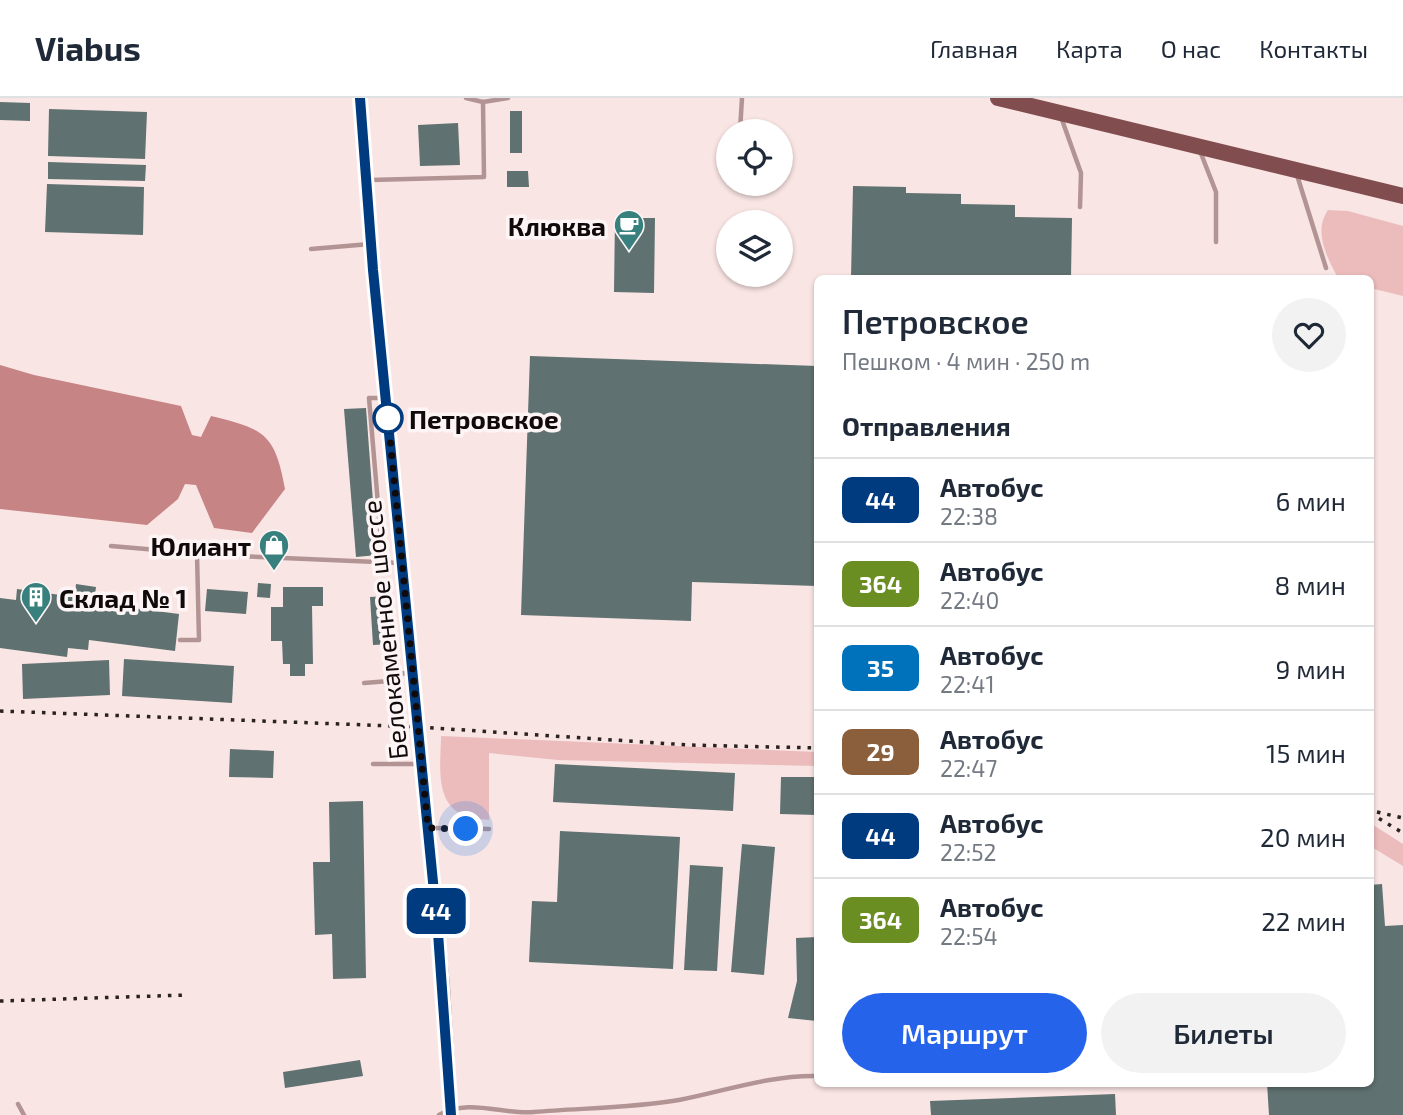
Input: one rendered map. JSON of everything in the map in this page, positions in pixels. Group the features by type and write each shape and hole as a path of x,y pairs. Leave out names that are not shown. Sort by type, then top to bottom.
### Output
{"main road":[{"name":"Белокаменное шоссе","path":"360,98 365,180 428,828 447,1113"},
{"path":"984,98 1001,98 1058,111 1403,196"}],"lane":[{"path":"466,98 483,102 508,98"},
{"path":"741,119 742,98"},
{"path":"365,180 484,177 483,102"},
{"path":"1058,111 1081,173 1080,207"},
{"path":"1197,146 1216,192 1216,242"},
{"path":"1296,170 1326,268"},
{"path":"311,249 371,244"},
{"path":"383,563 369,398 386,398"},
{"path":"111,546 197,554 401,563"},
{"path":"180,640 199,640 197,554"},
{"path":"364,682 389,681 413,668"},
{"path":"373,764 422,764"},
{"path":"428,828 489,829"},
{"path":"447,1113 472,1106 526,1113 679,1100 729,1086 814,1076"},
{"path":"18,1104 24,1115"}],"shaded area":[{"path":"1328,210 1348,211 1403,226 1403,296 1374,289 1374,275 1337,275 1323,244 1324,218"},
{"path":"0,365 34,375 181,406 192,435 201,437 211,416 244,425 264,436 271,445 277,456 285,489 252,533 214,528 196,485 185,484 178,499 147,525 0,509"},
{"path":"441,736 814,752 814,766 558,760 489,753 489,820 461,814 452,808 443,790 440,768"},
{"path":"1374,826 1403,844 1403,866 1374,848"}],"building":[{"path":"0,102 30,103 30,121 0,120"},
{"path":"49,109 147,112 145,159 48,156"},
{"path":"510,111 522,111 522,153 510,153"},
{"path":"458,123 460,165 420,166 418,125"},
{"path":"48,162 146,165 145,181 48,179"},
{"path":"507,171 528,171 529,187 507,187"},
{"path":"47,184 144,187 143,235 45,232"},
{"path":"853,186 906,187 906,193 961,194 961,204 1015,205 1015,217 1072,218 1071,275 851,275"},
{"path":"615,218 655,218 654,293 614,292"},
{"path":"530,356 814,366 814,586 692,582 691,621 521,615"},
{"path":"366,408 377,555 356,557 344,409"},
{"path":"258,583 271,584 270,598 257,597"},
{"path":"76,584 96,587 94,603 179,614 175,651 89,640 88,650 68,648 67,657 0,648 0,598 16,600 17,589 75,597"},
{"path":"283,587 323,587 323,606 312,606 313,664 305,664 305,676 290,676 290,664 283,664 282,641 271,641 271,607 283,607"},
{"path":"207,589 248,592 246,614 205,611"},
{"path":"390,596 392,644 373,645 370,597"},
{"path":"124,659 234,666 232,703 122,696"},
{"path":"109,660 110,695 23,699 22,664"},
{"path":"230,749 274,751 273,778 229,777"},
{"path":"555,764 735,773 733,811 553,802"},
{"path":"781,777 814,777 814,815 780,814"},
{"path":"363,801 366,978 333,979 332,934 315,935 313,862 330,862 329,802"},
{"path":"560,831 680,837 673,969 529,962 532,901 557,902"},
{"path":"742,844 775,847 764,975 731,972"},
{"path":"690,865 723,867 717,971 684,970"},
{"path":"1382,884 1385,926 1403,925 1403,1115 1269,1115 1267,1087 1374,1087 1374,885"},
{"path":"814,937 814,1021 788,1018 797,981 796,938"},
{"path":"360,1060 363,1076 285,1088 283,1072"},
{"path":"1115,1094 1116,1115 931,1115 930,1101"}],"railway":[{"path":"0,711 419,727 688,745 814,748"},
{"path":"1377,812 1403,818"},
{"path":"1374,815 1403,833"},
{"path":"0,1001 186,995"}],"bus line":[{"name":"44","path":"360,98 373,270 443,986 451,1115"}],"place":[{"name":"Клюква","path":"629,252"},
{"name":"Петровское","path":"388,418"},
{"name":"Юлиант","path":"274,572"},
{"name":"Склад № 1","path":"36,624"}],"route":[{"path":"388,418 428,828 466,829"}]}
